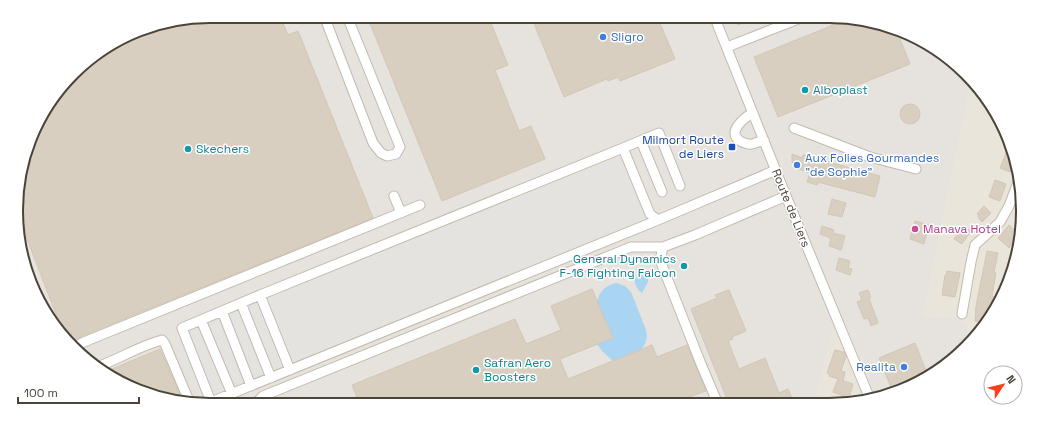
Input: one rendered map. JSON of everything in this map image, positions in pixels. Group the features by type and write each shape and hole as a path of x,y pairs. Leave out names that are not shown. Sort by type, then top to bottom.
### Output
{"street":[{"path":"327,23 373,143 381,154 387,156 396,154 400,147 350,23"},
{"name":"Route de Liers","path":"717,23 786,196 868,393"},
{"path":"727,48 789,23"},
{"path":"753,113 745,117 737,126 735,133 738,139 744,143 751,144 764,140"},
{"path":"794,128 870,157 916,168"},
{"path":"208,398 182,328 659,133 680,186"},
{"path":"641,140 662,192"},
{"path":"623,148 650,214 658,220"},
{"path":"221,398 658,220 776,170"},
{"path":"962,314 971,262 976,246 1000,222 1009,206 1015,191"},
{"path":"394,196 401,213"},
{"path":"261,398 631,247 663,247 786,196"},
{"path":"80,344 420,205"},
{"path":"663,247 660,260 700,364 715,398"},
{"path":"260,295 290,370"},
{"path":"241,303 271,378"},
{"path":"222,311 251,386"},
{"path":"201,320 232,394"},
{"path":"105,365 151,342 162,340 187,396"}],"shaded area":[{"path":"199,23 841,23 877,29 900,37 922,48 943,62 970,88 923,316 956,317 972,331 943,359 922,373 900,384 873,393 846,326 833,332 815,398 198,398 162,392 128,379 96,359 78,343 62,325 48,304 37,282 29,259 23,223 23,198 29,162 33,150 42,128 56,105"},
{"path":"970,88 984,106 997,128 1010,162 1016,198 1016,223 1010,259 997,293 984,315 972,331 956,317 923,316"},
{"path":"621,153 651,228 231,398 198,398 172,331"},
{"path":"838,330 864,394 841,398 815,398 833,332"}],"water":[{"path":"641,273 644,273 648,278 648,282 642,293 637,288 635,283 636,278"},
{"path":"616,283 625,286 631,292 646,330 647,337 641,350 613,361 597,344 613,338 597,301 604,289 609,285"}],"building":[{"name":"Skechers","path":"198,23 283,23 288,35 298,31 373,218 75,340 58,319 25,233 23,198 29,162 37,139 48,117 62,96 78,78 106,55 128,42 162,29"},
{"path":"370,23 491,23 508,65 495,70 519,131 531,126 545,159 442,201"},
{"name":"Sligro","path":"534,23 660,23 675,59 620,81 618,77 608,81 607,79 564,97"},
{"name":"Alboplast","path":"841,23 877,29 899,37 910,64 778,117 754,57"},
{"path":"910,104 917,107 920,114 917,121 910,124 903,121 900,114 903,107"},
{"path":"1007,152 1010,162 1010,172 1000,168"},
{"path":"792,154 802,158 803,155 880,176 875,197 818,182 817,185 807,182 810,173 796,168 792,162"},
{"path":"995,180 1006,184 1000,201 989,197"},
{"path":"832,199 846,203 842,217 828,214"},
{"path":"984,206 991,213 982,222 977,214"},
{"path":"915,221 929,225 924,244 910,239"},
{"path":"1009,225 1015,230 1013,244 1009,248 998,238"},
{"path":"822,226 834,230 833,233 845,236 841,250 829,246 831,238 820,234"},
{"path":"963,226 971,231 962,244 954,239"},
{"path":"987,251 998,253 994,272 996,273 992,296 994,297 994,299 979,322 975,321 976,306"},
{"path":"839,258 850,261 848,268 852,269 850,275 836,270"},
{"path":"947,271 960,273 955,297 942,295"},
{"name":"Safran Aero Boosters","path":"592,289 613,338 560,359 568,379 652,345 657,357 687,345 706,391 689,398 357,398 352,385 515,319 526,344 561,330 551,306"},
{"path":"729,290 746,331 732,337 733,339 728,341 739,369 765,358 779,393 788,389 792,398 727,398 691,309 717,298 715,295"},
{"path":"868,290 871,297 869,298 878,323 871,326 868,318 864,319 857,302 862,300 859,293"},
{"name":"Realita","path":"915,343 926,371 891,387 879,358"},
{"path":"160,349 180,395 162,392 139,384 111,369"},
{"path":"835,350 844,352 846,356 841,371 845,372 843,381 853,384 849,397 847,397 833,392 838,379 829,376 830,374 827,373"}],"place":[{"name":"Sligro","path":"603,37"},
{"name":"Alboplast","path":"805,90"},
{"name":"Milmort Route de Liers","path":"732,147"},
{"name":"Skechers","path":"188,149"},
{"name":"Aux Folies Gourmandes \"de Sophie\"","path":"797,165"},
{"name":"Manava Hotel","path":"915,229"},
{"name":"General Dynamics F-16 Fighting Falcon","path":"684,266"},
{"name":"Realita","path":"904,367"},
{"name":"Safran Aero Boosters","path":"476,370"}]}
